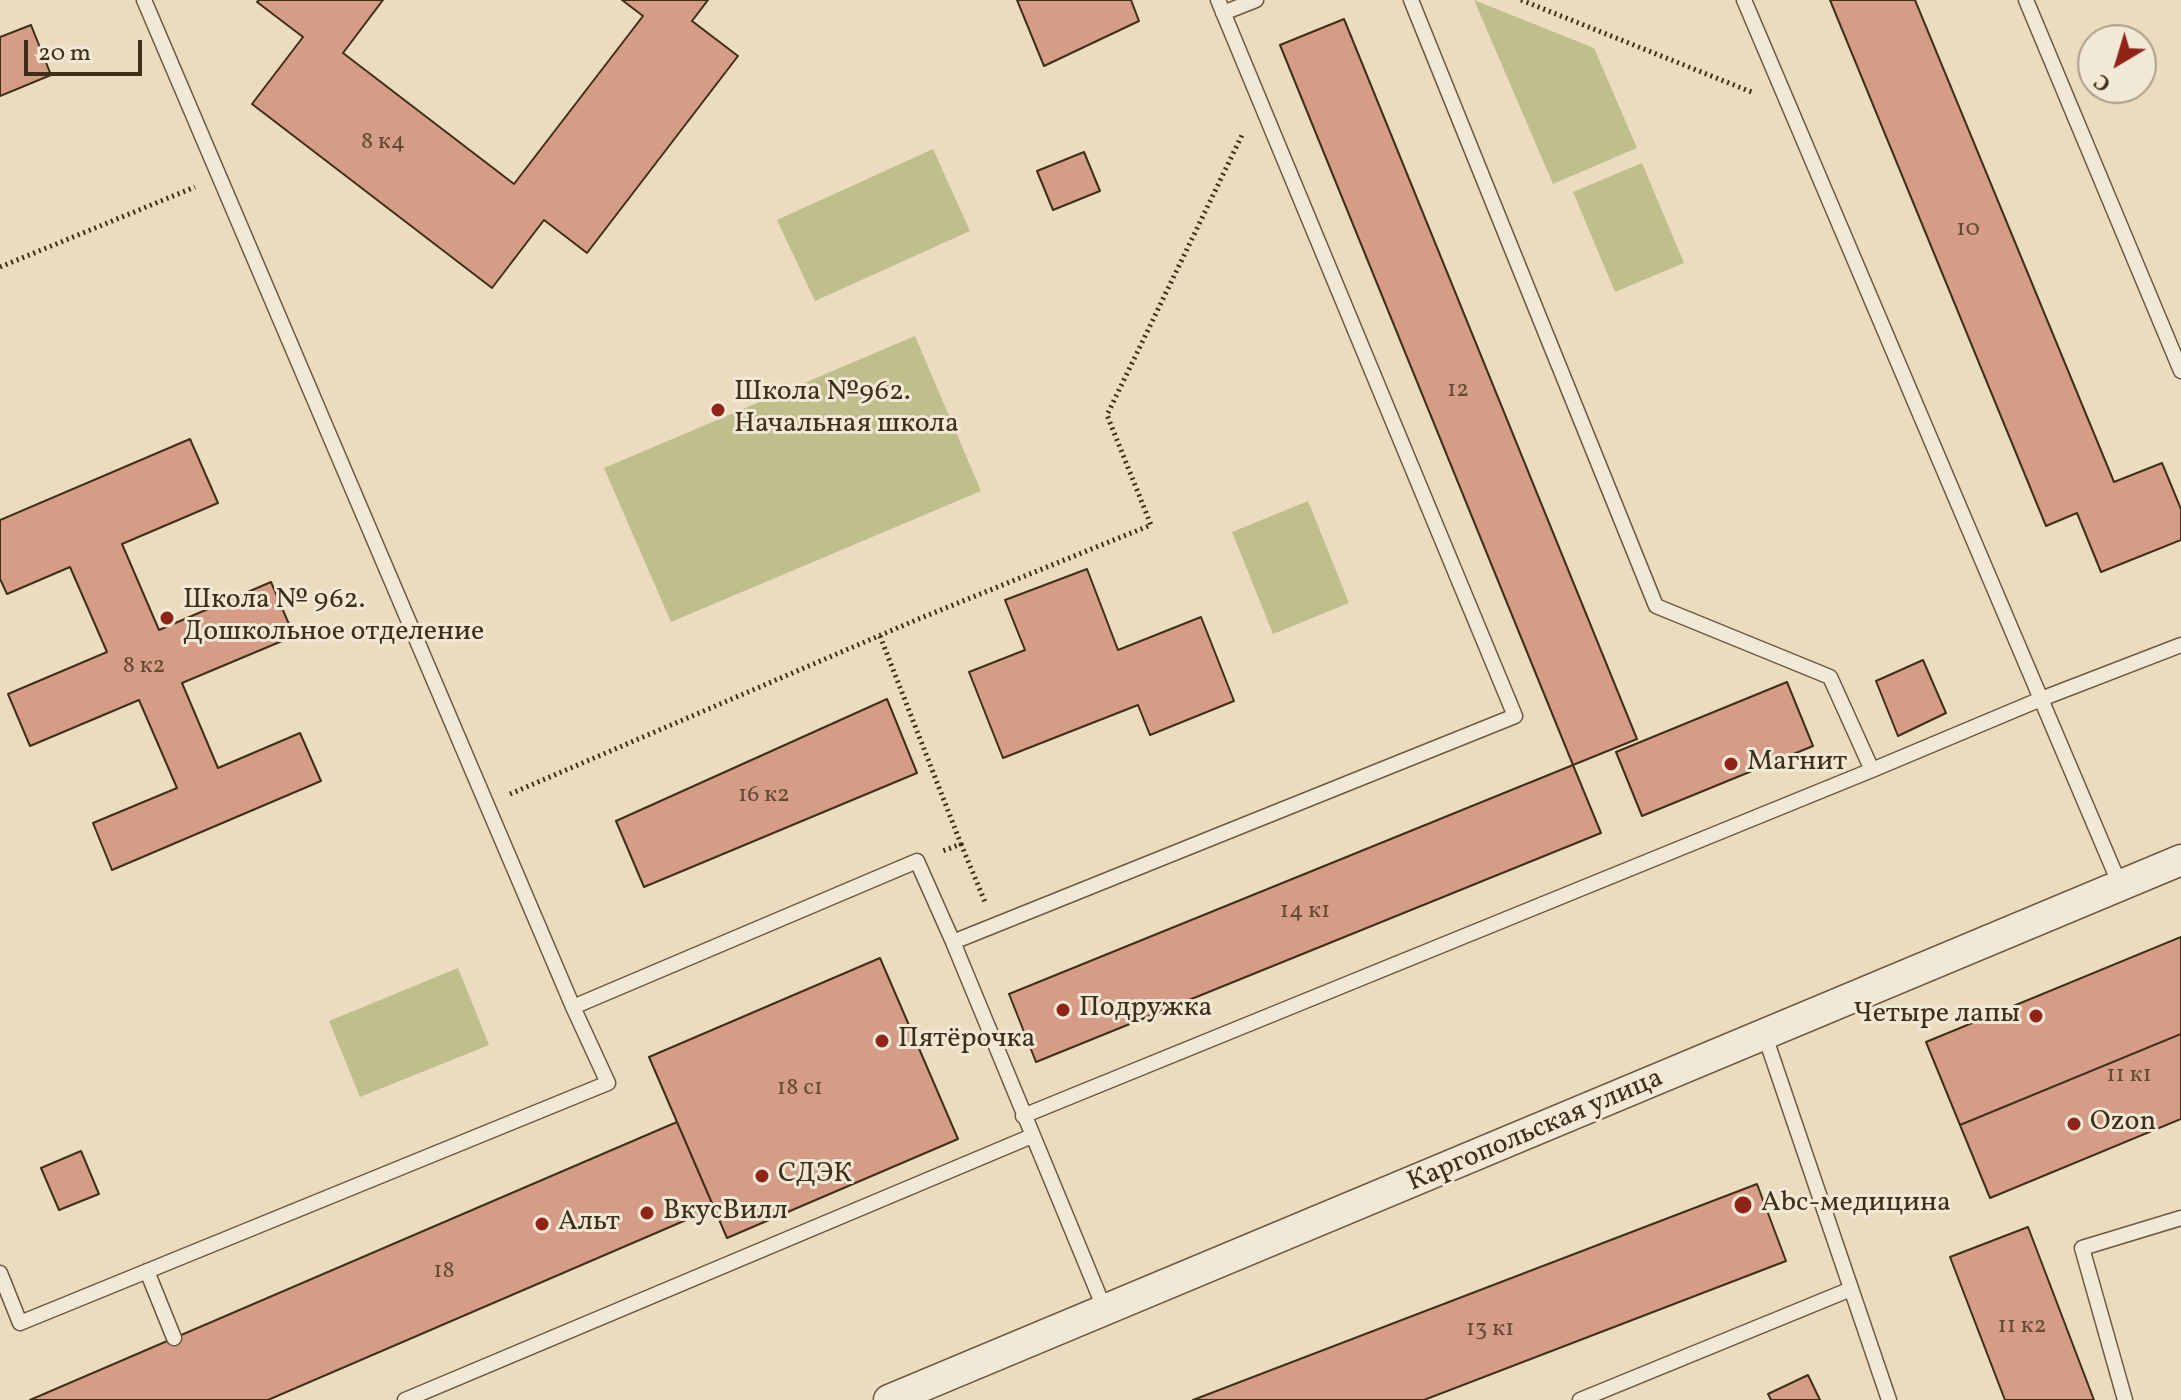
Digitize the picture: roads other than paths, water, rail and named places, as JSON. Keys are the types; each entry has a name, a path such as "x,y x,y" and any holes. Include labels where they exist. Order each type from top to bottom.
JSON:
{"street":[{"name":"Каргопольская улица","path":"889,1400 2181,860"}],"lane":[{"path":"0,1273 20,1323 608,1083 144,0"},
{"path":"953,942 1515,716 1221,6 1256,0"},
{"path":"1411,0 1656,606 1830,677 1872,770"},
{"path":"1744,0 2120,885"},
{"path":"2026,0 2181,371"},
{"path":"1023,1116 2041,699 2181,645"},
{"path":"573,1007 917,861 1105,1310"},
{"path":"1765,1036 1889,1400"},
{"path":"405,1400 1032,1136"},
{"path":"2125,1400 2082,1248 2181,1218"},
{"path":"147,1271 174,1338"},
{"path":"1580,1400 1851,1289"}],"place":[{"name":"Школа №962. Начальная школа","path":"718,410"},
{"name":"Школа № 962. Дошкольное отделение","path":"167,618"},
{"name":"Магнит","path":"1731,764"},
{"name":"Подружка","path":"1063,1010"},
{"name":"Четыре лапы","path":"2036,1016"},
{"name":"Пятёрочка","path":"882,1041"},
{"name":"Ozon","path":"2074,1124"},
{"name":"СДЭК","path":"762,1176"},
{"name":"Abc-медицина","path":"1743,1205"},
{"name":"ВкусВилл","path":"647,1213"},
{"name":"Альт","path":"542,1224"}]}
